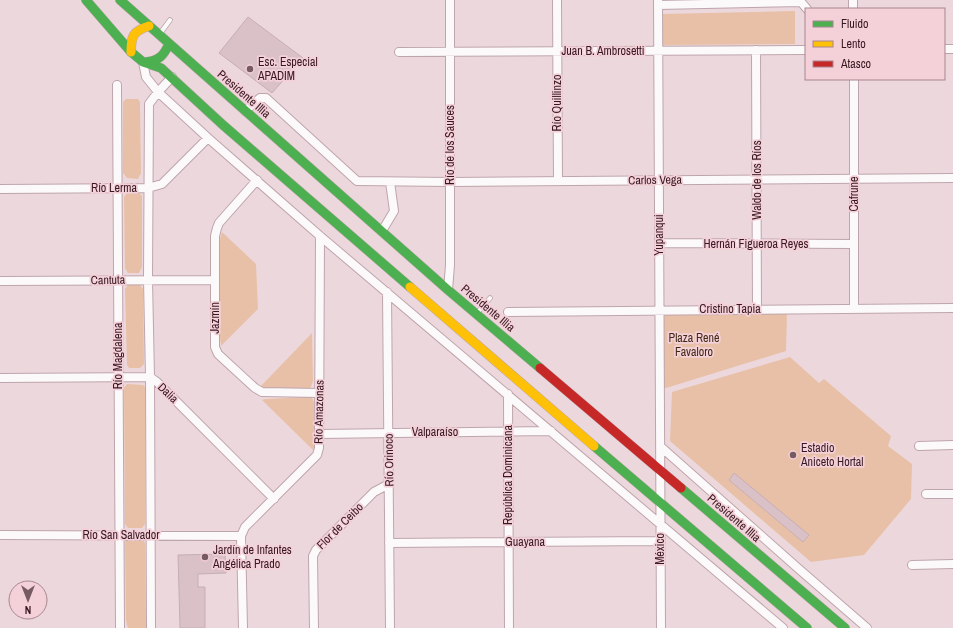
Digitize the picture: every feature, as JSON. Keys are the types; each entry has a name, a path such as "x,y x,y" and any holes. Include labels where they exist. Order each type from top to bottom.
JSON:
{"main road":[{"path":"86,0 131,52 143,62 161,68 172,77 223,125 807,628"},
{"name":"Presidente Illia","path":"120,0 448,290 845,628"},
{"path":"131,52 131,38 134,33 140,28 149,26"},
{"path":"143,62 160,60 170,44"}],"street":[{"name":"Río de los Sauces","path":"448,290 450,265 450,0"},
{"name":"Río Quillinzo","path":"557,0 558,181"},
{"path":"658,2 801,2 806,8"},
{"name":"Yupanqui","path":"658,2 660,470"},
{"name":"Waldo de los Ríos","path":"756,50 757,309"},
{"name":"Juan B. Ambrosetti","path":"399,52 805,50"},
{"path":"143,62 146,77 158,92 208,138 258,180 320,236 783,628"},
{"path":"151,628 148,280 149,104 172,77"},
{"name":"Cafrune","path":"854,80 854,308"},
{"name":"Río Magdalena","path":"117,85 120,628"},
{"name":"Carlos Vega","path":"245,111 260,98 266,98 357,181 450,182 953,178"},
{"name":"Río Lerma","path":"0,189 148,188 162,184 208,138"},
{"name":"Jazmín","path":"258,180 219,223 215,236 216,347 218,354 255,388 262,392 319,393"},
{"path":"382,231 390,220 394,211 390,182"},
{"name":"Río Amazonas","path":"241,536 245,527 317,455 319,448 320,236"},
{"name":"Hernán Figueroa Reyes","path":"659,243 854,244"},
{"name":"Cantuta","path":"0,281 215,280"},
{"name":"Río Orinoco","path":"387,292 390,628"},
{"name":"Cristino Tapia","path":"508,312 953,308"},
{"name":"Dalia","path":"0,378 150,377 163,388 274,499"},
{"name":"República Dominicana","path":"508,394 509,628"},
{"name":"Valparaíso","path":"319,434 551,431"},
{"path":"919,446 953,445"},
{"path":"660,447 867,628"},
{"name":"México","path":"660,470 659,502 661,628"},
{"name":"Flor de Ceibo","path":"314,628 313,556 316,550 374,492 389,484"},
{"path":"926,494 953,494"},
{"name":"Río San Salvador","path":"0,535 241,536"},
{"path":"241,536 243,628"},
{"name":"Guayana","path":"389,543 660,541"},
{"path":"912,565 953,564"},
{"path":"790,581 800,570"}],"lane":[{"path":"159,35 170,20"},
{"path":"476,314 490,298"}],"green space":[{"path":"795,11 795,44 663,45 662,14"},
{"path":"126,99 138,99 140,102 141,173 138,179 127,178 123,173 123,102"},
{"path":"127,193 139,193 142,196 142,267 139,273 128,273 125,268 124,197"},
{"path":"222,232 256,264 258,309 221,346 220,239"},
{"path":"128,285 140,285 143,289 144,364 140,368 129,368 127,365 125,289"},
{"name":"Plaza René Favaloro","path":"662,313 787,313 786,351 666,388 661,388"},
{"path":"312,333 313,381 311,387 308,389 266,390 261,386"},
{"name":"Estadio Aniceto Hortal","path":"790,357 819,383 824,379 891,436 888,446 912,464 911,499 864,555 811,562 670,441 672,392"},
{"path":"127,384 143,385 145,387 145,524 142,528 128,528 125,524 124,388"},
{"path":"312,398 314,402 315,444 313,450 262,400"},
{"path":"127,539 142,539 145,543 146,628 128,628 126,621 125,542"}],"building":[{"name":"Esc. Especial APADIM","path":"248,17 303,58 272,93 219,53"},
{"path":"734,473 809,535 803,542 729,480"},
{"path":"225,554 226,573 198,574 198,587 205,587 205,628 180,628 178,555"}],"traffic: fast":[{"path":"86,0 131,52 143,62 161,68 223,125 410,287"},
{"path":"120,0 448,290 540,368"},
{"path":"146,62 158,59 169,44"},
{"path":"594,446 807,628"},
{"path":"681,488 845,628"}],"traffic: slow":[{"path":"131,52 132,38 136,32 149,26"},
{"path":"410,287 594,446"}],"traffic: jam":[{"path":"540,368 681,488"}],"place":[{"name":"Esc. Especial APADIM","path":"250,69"},
{"name":"Estadio Aniceto Hortal","path":"793,455"},
{"name":"Jardín de Infantes Angélica Prado","path":"205,557"}]}
